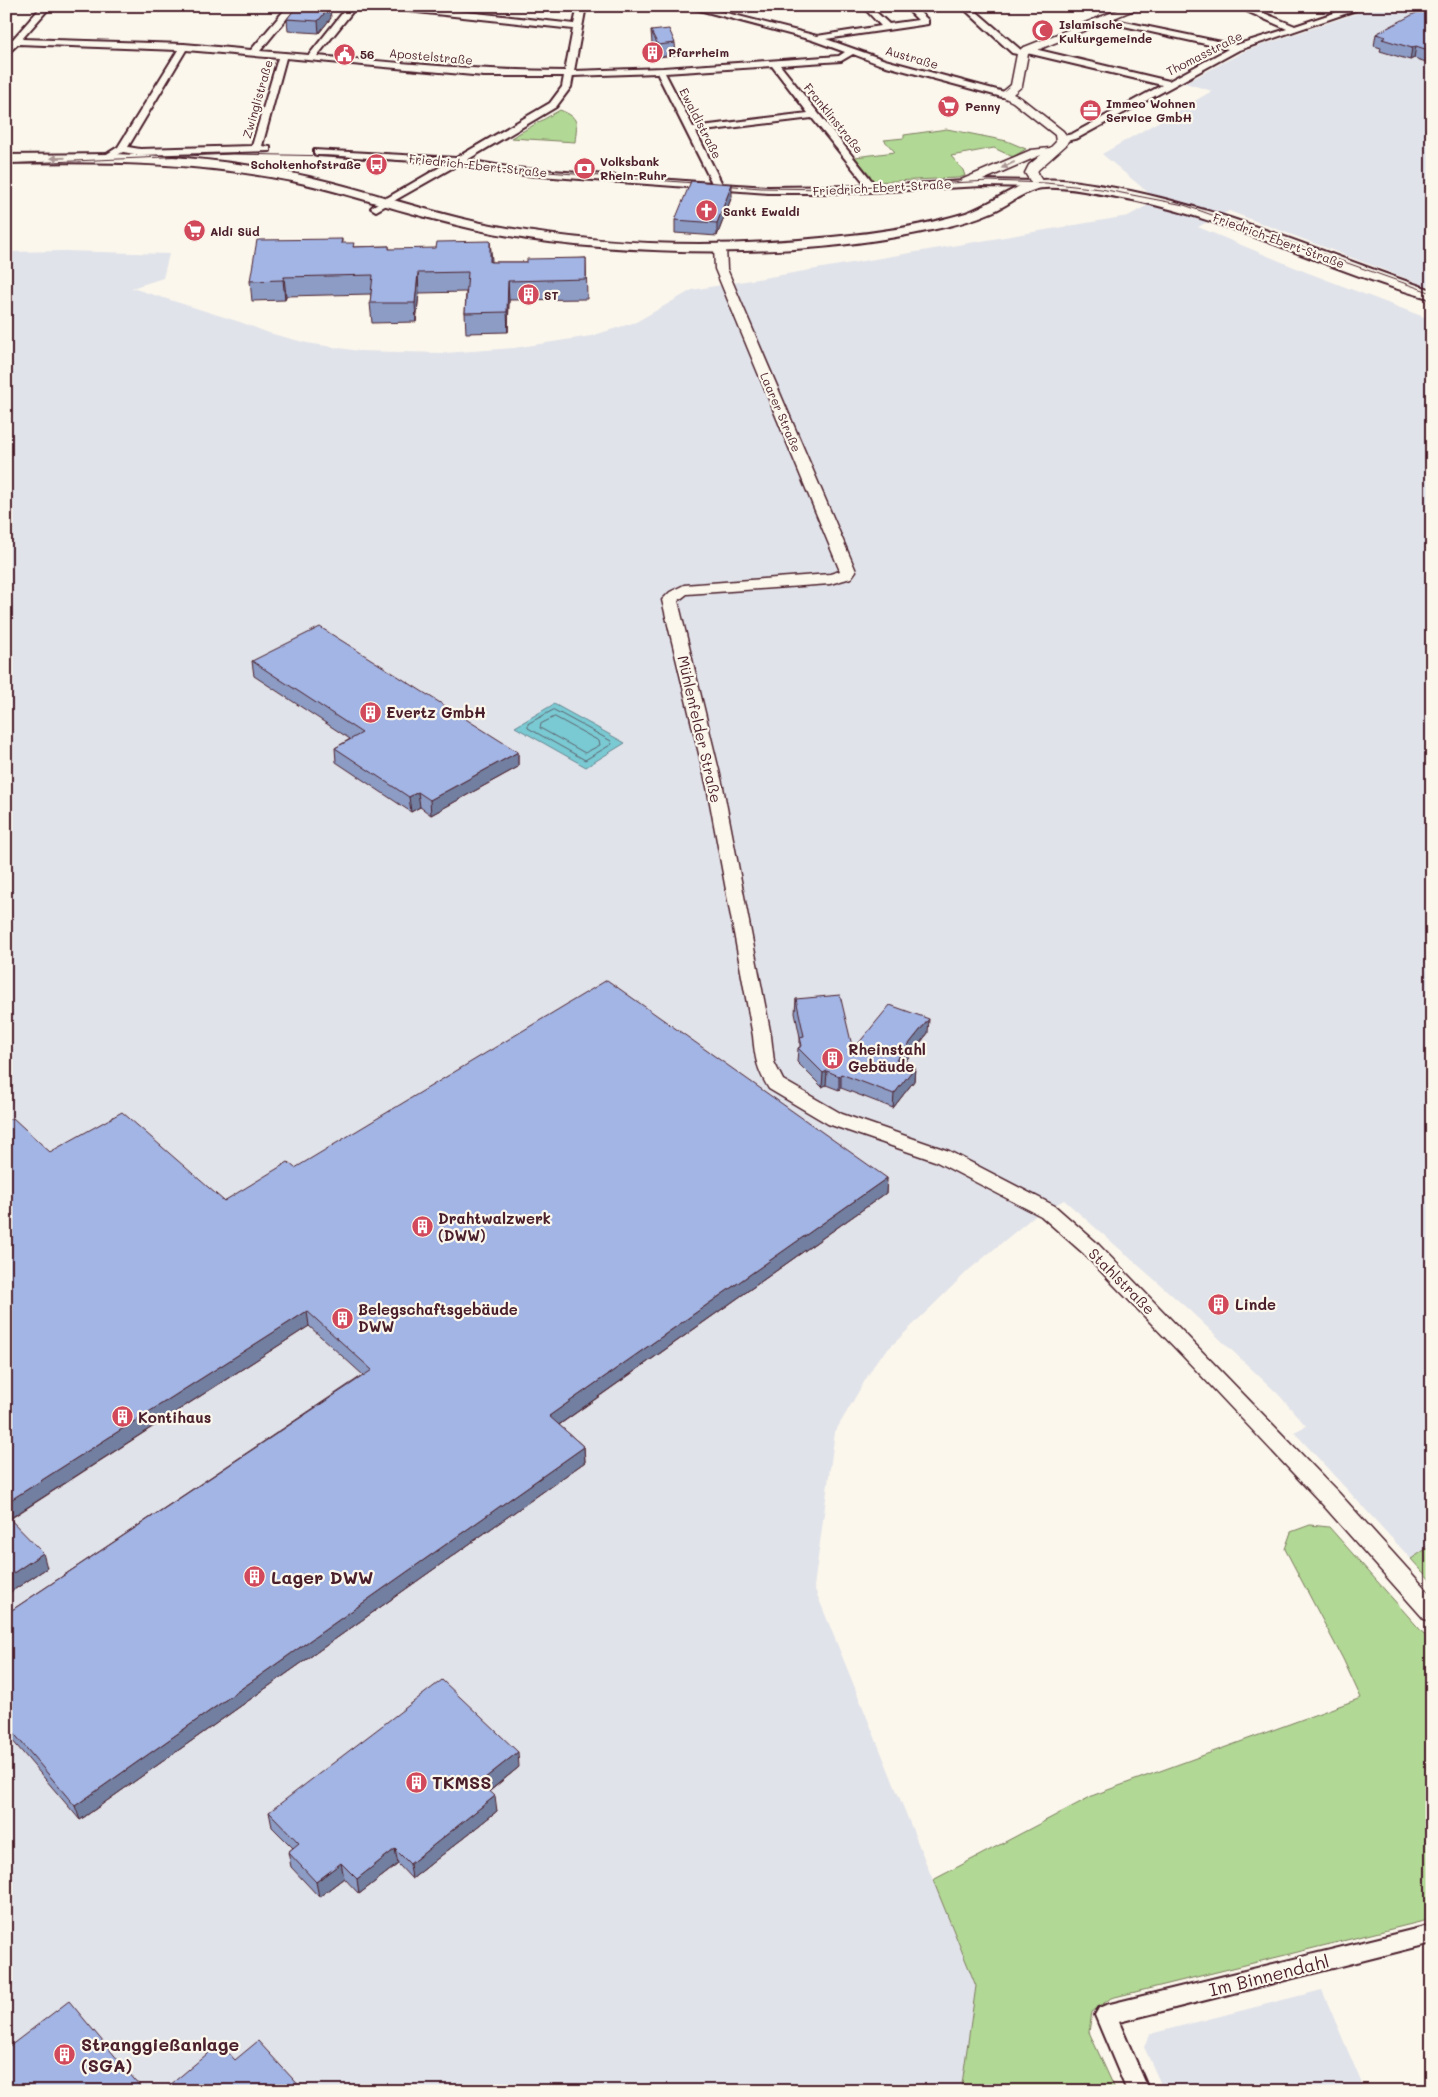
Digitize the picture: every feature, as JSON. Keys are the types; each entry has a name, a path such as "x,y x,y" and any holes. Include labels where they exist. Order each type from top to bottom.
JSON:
{"main road":[{"path":"6,159 107,157 187,160 239,167 312,181 456,229 539,244 634,252 814,250 882,242 964,225 1018,206 1036,196 1040,190 1038,184"},
{"path":"6,171 140,166 194,168 256,177 381,205"},
{"name":"Friedrich-Ebert-Straße","path":"1038,184 1124,193 1173,204 1432,295"}],"street":[{"path":"6,52 10,42 47,6"},
{"name":"Zwinglistraße","path":"253,53 293,6"},
{"path":"311,58 354,6"},
{"path":"388,6 578,27"},
{"path":"381,205 521,126 553,105 566,87 582,6"},
{"name":"Austraße","path":"688,6 815,38 882,62 1005,95"},
{"name":"Austraße","path":"887,27 869,9 888,6"},
{"name":"Austraße","path":"815,38 924,22 908,6"},
{"path":"965,6 1015,51 1171,84"},
{"path":"1024,52 1138,6"},
{"path":"1239,6 1293,28"},
{"name":"Thomasstraße","path":"1063,140 1075,136 1236,48 1364,6"},
{"path":"1104,20 1236,48"},
{"name":"Apostelstraße","path":"10,42 184,47 484,74 568,75 660,71 841,58 852,51"},
{"path":"107,157 122,149 184,47"},
{"path":"1024,52 1016,86 1005,95 1017,100 1058,133 1063,140 1062,143 1033,168 1031,173 1038,184"},
{"name":"Zwinglistraße","path":"256,149 283,56"},
{"name":"Franklinstraße","path":"774,63 874,189"},
{"name":"Ewaldistraße","path":"660,71 719,187"},
{"path":"689,130 814,115"},
{"path":"122,149 140,152 267,149"},
{"path":"965,184 1035,152 1052,151"},
{"name":"Friedrich-Ebert-Straße","path":"317,152 457,161 513,171 719,187 810,190 965,184 1038,184"},
{"name":"Laarer Straße","path":"720,251 721,269 848,571 846,575"},
{"name":"Mühlenfelder Straße","path":"762,1036 714,787 670,600 684,590 830,579 846,575"},
{"name":"Stahlstraße","path":"762,1036 765,1062 776,1084 802,1100 836,1119 942,1156 1048,1211 1090,1248 1188,1348 1331,1499 1432,1612"},
{"name":"Im Binnendahl","path":"1138,2091 1106,2014 1432,1934"}],"shaded area":[{"path":"1378,6 1432,6 1432,284 1426,286 1229,211 1198,227 1306,272 1432,320 1432,1545 1411,1559 1294,1432 1306,1426 1279,1395 1189,1310 1064,1200 1032,1218 970,1269 877,1360 835,1432 814,1587 976,1986 961,2091 6,2091 6,252 65,251 169,254 163,278 132,288 269,333 307,343 359,351 444,353 514,348 591,336 636,322 692,290 1128,216 1157,200 1102,154 1212,91 1185,83 1245,51"},
{"path":"1322,1990 1365,2091 1164,2091 1144,2047 1150,2034"}],"green space":[{"path":"560,110 571,116 576,122 575,142 511,138"},
{"path":"947,129 1007,141 1026,149 1013,157 994,148 951,156 963,170 965,176 958,178 872,182 870,175 855,157 895,152 884,140"},
{"path":"1310,1525 1329,1527 1432,1643 1432,1919 1111,1998 1092,2012 1089,2032 1116,2091 961,2091 976,1986 933,1880 1094,1795 1361,1698 1343,1659 1285,1549 1291,1532"},
{"path":"1432,1545 1432,1582 1411,1559"}],"water":[{"path":"554,704 625,743 586,767 515,727"}],"building":[{"path":"297,6 330,7 318,21 287,19"},
{"path":"1432,6 1432,48 1428,50 1416,46 1412,48 1382,39 1386,37 1376,34"},
{"path":"669,29 675,43 658,45 651,31"},
{"path":"691,181 732,184 717,223 675,220"},
{"path":"342,239 341,243 354,243 353,247 389,246 389,249 436,248 437,242 490,241 490,262 527,262 527,259 586,258 586,279 508,281 507,312 465,313 468,272 418,273 415,303 370,303 373,275 284,277 283,280 250,281 257,240"},
{"name":"Evertz GmbH","path":"320,627 518,752 430,800 418,792 409,797 335,748 362,733 252,661"},
{"path":"607,980 887,1178 549,1416 584,1447 75,1806 6,1724 6,1614 372,1370 307,1311 6,1503 6,1121 13,1118 50,1152 122,1112 224,1201 288,1162 295,1168"},
{"path":"840,995 853,1050 890,1005 929,1019 896,1060 915,1067 894,1094 841,1074 839,1076 827,1071 823,1073 798,1048 802,1046 800,1037 804,1036 796,999"},
{"path":"6,1515 43,1553 6,1578"},
{"name":"TKMSS","path":"442,1680 518,1752 480,1782 495,1796 410,1864 395,1849 357,1879 341,1863 316,1882 288,1852 299,1843 269,1812"},
{"name":"Stranggießanlage (SGA)","path":"69,2001 144,2091 6,2091 6,2049"},
{"path":"258,2041 304,2091 163,2091 220,2043 235,2060"}],"tram line":[{"path":"6,164 232,154 334,156 761,188 834,189 990,181 1046,183 1101,189 1184,205 1432,293"}],"place":[{"name":"Islamische Kulturgemeinde","path":"1043,31"},
{"name":"Pfarrheim","path":"652,52"},
{"name":"56","path":"344,54"},
{"name":"Penny","path":"949,106"},
{"name":"Immeo Wohnen Service GmbH","path":"1090,110"},
{"name":"Scholtenhofstraße","path":"377,164"},
{"name":"Volksbank Rhein-Ruhr","path":"584,168"},
{"name":"Sankt Ewaldi","path":"707,211"},
{"name":"Aldi Süd","path":"194,231"},
{"name":"ST","path":"528,295"},
{"name":"Evertz GmbH","path":"370,712"},
{"name":"Rheinstahl Gebäude","path":"832,1058"},
{"name":"Drahtwalzwerk (DWW)","path":"422,1227"},
{"name":"Linde","path":"1219,1304"},
{"name":"Belegschaftsgebäude DWW","path":"342,1318"},
{"name":"Kontihaus","path":"122,1417"},
{"name":"Lager DWW","path":"255,1577"},
{"name":"TKMSS","path":"416,1782"},
{"name":"Stranggießanlage (SGA)","path":"65,2054"}]}
